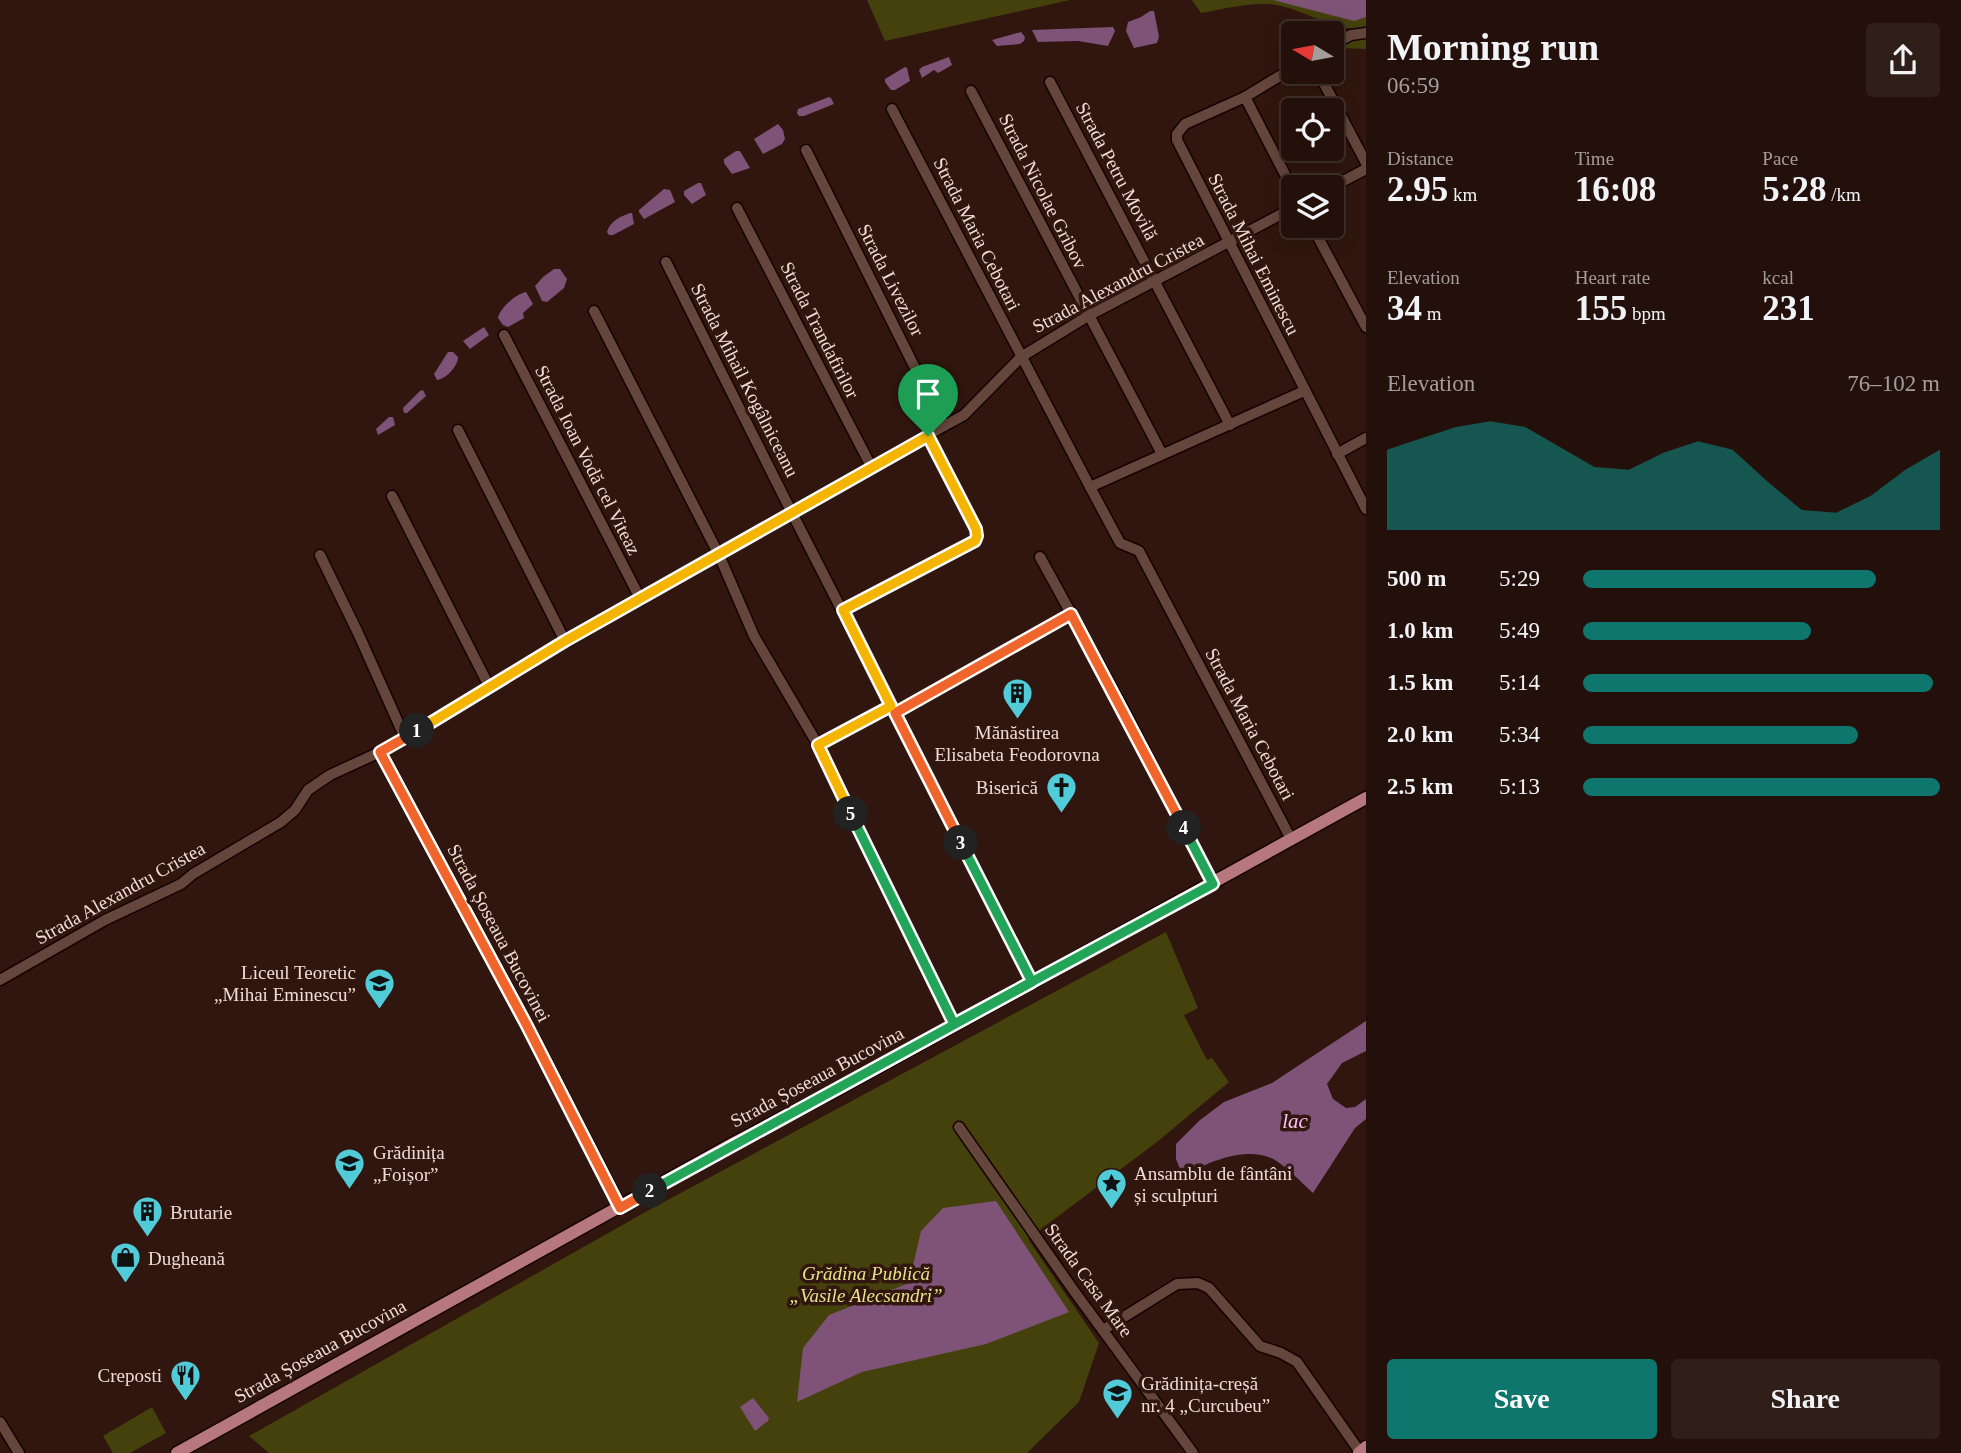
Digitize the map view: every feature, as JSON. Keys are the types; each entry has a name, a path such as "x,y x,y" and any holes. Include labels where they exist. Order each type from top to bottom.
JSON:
{"main road":[{"name":"Strada Șoseaua Bucovinei","path":"380,752 526,1024 620,1208"},
{"name":"Strada Șoseaua Bucovina","path":"177,1453 734,1143 842,1087 1366,798"}],"street":[{"path":"1344,39 1366,33"},
{"name":"Strada Mihai Eminescu","path":"1281,75 1245,97 1185,124 1177,134 1180,146 1229,244 1366,509"},
{"name":"Strada Petru Movilă","path":"1050,82 1230,425"},
{"path":"1324,84 1366,163"},
{"name":"Strada Nicolae Gribov","path":"971,91 1162,454"},
{"path":"1245,97 1285,175"},
{"name":"Strada Maria Cebotari","path":"892,109 1120,542 1139,551 1291,839"},
{"name":"Strada Livezilor","path":"806,149 944,426"},
{"path":"1344,181 1366,169"},
{"name":"Strada Trandafirilor","path":"737,208 872,468"},
{"name":"Strada Alexandru Cristea","path":"0,980 105,920 181,884 193,874 281,822 295,810 308,790 330,775 405,738 565,641 964,415 1021,357 1088,316 1281,215"},
{"path":"1318,238 1366,327"},
{"name":"Strada Mihail Kogâlniceanu","path":"666,262 1032,982"},
{"path":"594,311 719,555 754,636 818,745 954,1024"},
{"name":"Strada Ioan Vodă cel Viteaz","path":"504,335 640,600"},
{"path":"1090,487 1304,391"},
{"path":"458,430 565,641"},
{"path":"843,610 975,541 976,529 928,436"},
{"path":"1337,454 1366,438"},
{"path":"392,496 490,688"},
{"path":"320,555 405,738"},
{"path":"1040,557 1123,708 1213,884"},
{"path":"818,745 893,710 1071,614"},
{"name":"Strada Casa Mare","path":"959,1127 1193,1453"},
{"path":"1103,1330 1177,1284 1198,1283 1209,1288 1260,1346 1297,1362 1362,1451"},
{"path":"0,1422 19,1453"}],"green space":[{"path":"867,0 1070,0 885,41"},
{"path":"1192,0 1366,0 1366,29 1344,27 1344,21 1324,21 1268,4 1201,13"},
{"path":"1354,37 1366,37 1366,49 1344,48 1344,44"},
{"name":"Grădina Publică „Vasile Alecsandri”","path":"1166,932 1198,1008 1184,1015 1207,1060 1212,1058 1229,1082 1157,1142 1028,1239 1099,1343 1079,1402 1027,1453 269,1453 249,1436 649,1210"},
{"path":"152,1407 166,1433 130,1453 113,1453 103,1436"}],"water":[{"path":"1273,0 1366,0 1366,17 1354,21"},
{"path":"1154,11 1159,37 1157,43 1134,48 1126,31 1128,22"},
{"path":"1113,27 1115,31 1108,46 1078,41 1038,42 1032,30"},
{"path":"1021,32 1025,37 1020,44 997,46 992,40"},
{"path":"949,57 952,65 938,73 934,70 922,78 919,70 922,67"},
{"path":"905,67 910,81 891,90 885,79"},
{"path":"829,97 834,104 804,116 797,113 798,109"},
{"path":"778,124 785,139 782,144 763,154 754,139"},
{"path":"740,151 750,168 732,174 724,159"},
{"path":"701,183 706,195 692,204 684,191"},
{"path":"664,189 670,190 675,202 644,219 639,210"},
{"path":"630,213 634,224 609,235 608,228 613,222"},
{"path":"554,269 560,269 567,279 564,288 547,302 542,301 535,286"},
{"path":"526,292 533,304 523,313 524,318 508,327 503,325 498,318 502,310 513,298"},
{"path":"484,327 489,335 470,349 463,341"},
{"path":"448,352 453,352 458,357 457,361 448,375 437,380 434,374"},
{"path":"423,390 426,396 404,413 403,408"},
{"path":"389,417 393,417 395,425 378,435 376,429"},
{"name":"lac","path":"1366,1021 1366,1051 1342,1063 1327,1084 1333,1099 1346,1108 1355,1107 1366,1099 1366,1119 1355,1128 1313,1193 1281,1164 1261,1155 1228,1157 1187,1175 1182,1174 1176,1159 1176,1144 1200,1120 1224,1102 1272,1083"},
{"path":"996,1201 1069,1312 986,1344 862,1372 797,1402 803,1348 829,1315 909,1283 921,1231 943,1208"},
{"path":"753,1398 769,1418 755,1431 740,1407"}],"place":[{"name":"Mănăstirea Elisabeta Feodorovna","path":"1017,720"},
{"name":"Biserică","path":"1061,814"},
{"name":"Liceul Teoretic „Mihai Eminescu”","path":"379,1010"},
{"name":"Grădinița „Foișor”","path":"350,1190"},
{"name":"Ansamblu de fântâni și sculpturi","path":"1111,1211"},
{"name":"Brutarie","path":"147,1239"},
{"name":"Dugheană","path":"125,1285"},
{"name":"Creposti","path":"185,1402"},
{"name":"Grădinița-creșă nr. 4 „Curcubeu”","path":"1118,1421"}],"route":[{"path":"928,436 565,641 380,752 526,1024 620,1208 734,1143 1032,982 895,713 1071,614 1123,708 1213,884 954,1024 818,745 891,706 843,610 975,541 977,536 976,529 928,436"}]}
